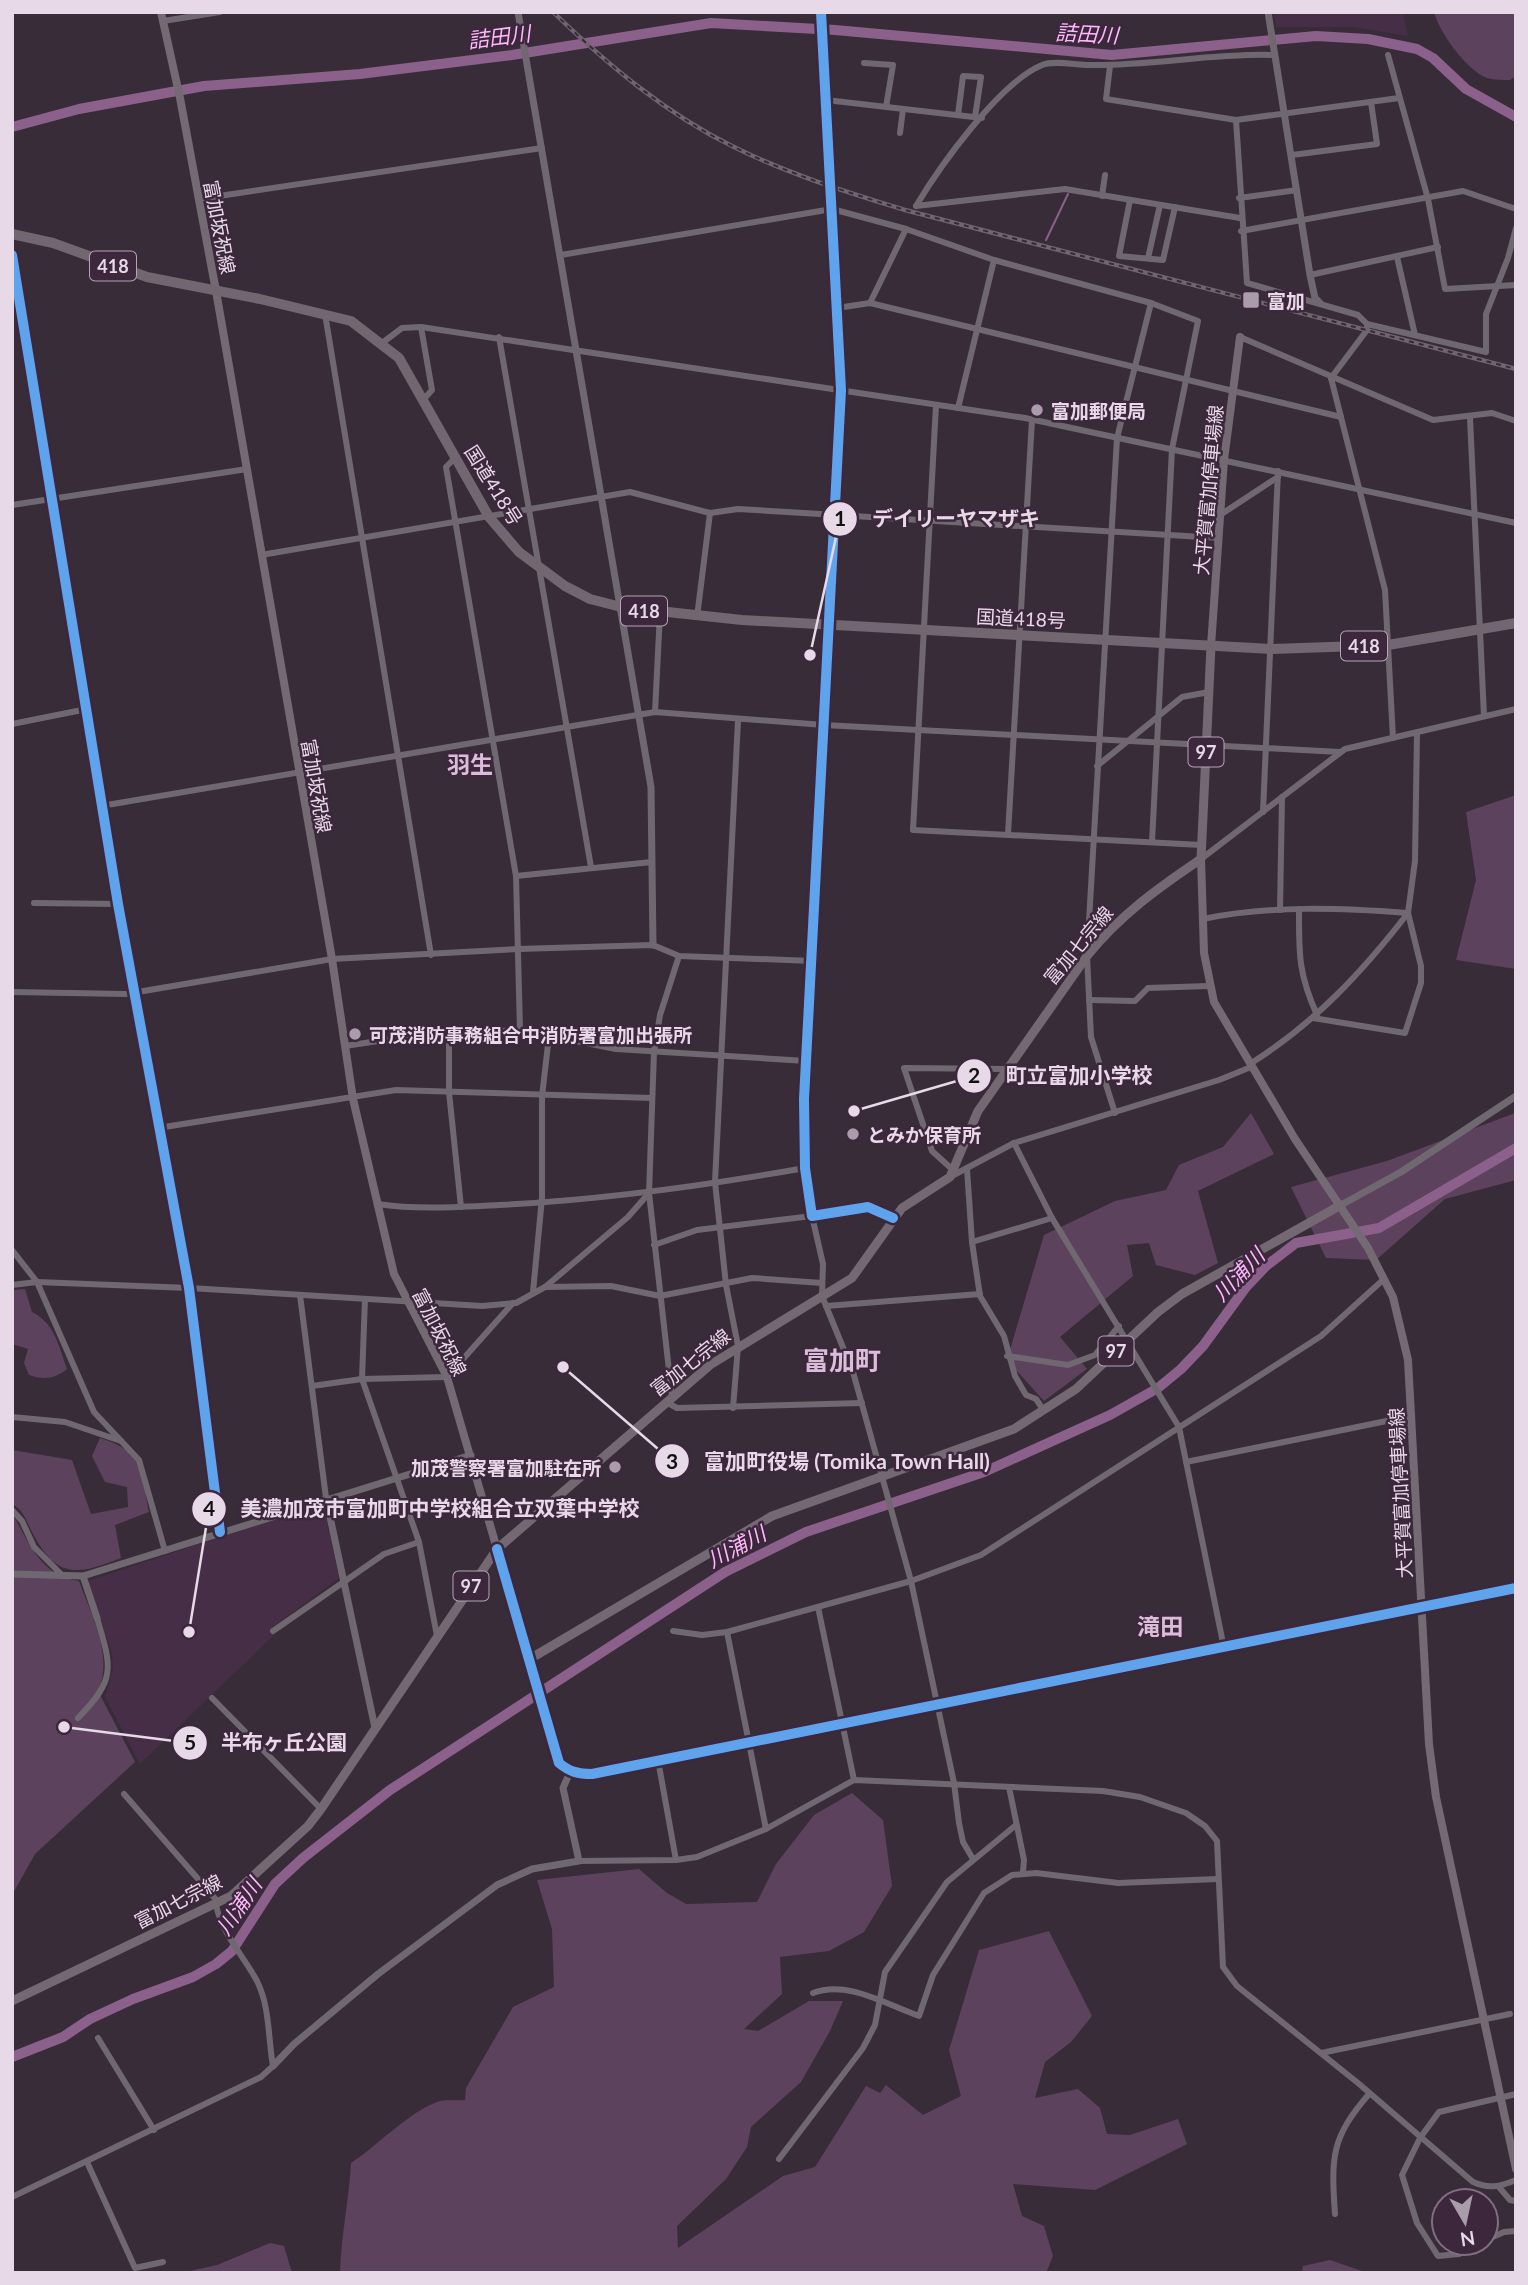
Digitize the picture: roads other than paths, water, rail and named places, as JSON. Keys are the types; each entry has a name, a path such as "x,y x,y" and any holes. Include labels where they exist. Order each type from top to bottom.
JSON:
{"highway":[{"name":"国道418号","path":"12,234 53,243 147,277 351,321 383,343 399,358 489,517 519,552 540,569 590,599 621,607 697,617 1211,646"},
{"name":"418","path":"1211,646 1272,649 1388,645 1516,623"}],"main road":[{"name":"富加坂祝線","path":"162,17 177,82 216,291 353,1099 394,1274 447,1377 497,1549"},
{"name":"大平賀富加停車場線","path":"1211,646 1224,460 1240,337"},
{"name":"97","path":"1201,859 1211,646"},
{"name":"大平賀富加停車場線","path":"1201,859 1208,986 1223,1020 1251,1067 1295,1139 1348,1216 1382,1276 1400,1322 1408,1360 1429,1744 1436,1797 1516,2169"},
{"name":"富加七宗線","path":"12,2001 217,1904 254,1878 321,1809 497,1549 668,1399 738,1346 824,1301 852,1278 902,1208 952,1174 978,1111 1103,936 1146,896 1201,859"},
{"name":"97","path":"528,1660 739,1533 828,1494 883,1480 991,1438 1044,1411 1076,1389 1158,1312 1206,1280 1341,1205"}],"street":[{"path":"162,17 220,12"},
{"path":"518,12 651,787 653,945"},
{"path":"821,12 841,390 806,1061 805,1168 822,1254 824,1301 862,1403 911,1581 954,1783 963,1842 973,1859"},
{"path":"1268,12 1310,275 1315,298 1320,303"},
{"path":"1240,218 1065,189 916,206 935,174 979,118 1020,78 1045,63 1110,65 1275,53"},
{"path":"1388,55 1428,199 1446,289 1516,285"},
{"path":"864,63 893,65 886,107"},
{"path":"1110,65 1106,99 1236,120 1399,98"},
{"path":"958,115 962,76 972,76 981,78 979,118"},
{"path":"826,100 979,118"},
{"path":"1292,155 1377,144 1371,102"},
{"path":"900,133 903,109"},
{"path":"1236,120 1240,218 1247,283 1358,315 1367,324 1486,352 1486,314 1508,258 1516,228"},
{"path":"199,200 542,148"},
{"path":"1102,196 1105,176"},
{"path":"1239,198 1297,190"},
{"path":"1241,231 1463,191 1516,209"},
{"path":"1130,200 1119,256 1163,260 1175,207"},
{"path":"1148,258 1160,205"},
{"path":"561,255 832,209 906,229 994,260 1151,303 1198,321 1171,449 1152,842"},
{"path":"870,303 906,229"},
{"path":"1310,275 1438,247"},
{"path":"12,255 101,806 189,1288 220,1532"},
{"path":"1396,257 1415,335"},
{"path":"958,408 994,260"},
{"path":"837,308 870,303 1340,417"},
{"path":"1115,1113 1091,1037 1087,956 1117,438 1151,303"},
{"path":"325,314 430,954"},
{"path":"1367,324 1367,330 1331,378 1385,590 1393,738"},
{"path":"421,327 432,390 424,399"},
{"path":"383,343 402,328 421,327 958,408 1032,420 1516,523"},
{"path":"499,337 590,867"},
{"path":"1240,337 1433,420 1470,418 1492,413 1516,421"},
{"path":"936,405 913,830 1201,845"},
{"path":"1470,418 1484,716"},
{"path":"1008,834 1032,420"},
{"path":"456,457 449,461 446,467 490,738 516,876 520,1030"},
{"path":"12,505 247,469"},
{"path":"1220,515 1278,474"},
{"path":"1263,812 1278,474"},
{"path":"261,555 630,492 710,513 738,509 1219,538"},
{"path":"697,617 710,513"},
{"path":"655,712 660,613"},
{"path":"1097,766 1158,720 1182,697 1209,692"},
{"path":"12,724 87,709"},
{"path":"101,806 298,770 655,712 738,720 1340,752 1516,709"},
{"path":"733,1408 738,1346 726,1285 715,1182 729,958 738,720"},
{"path":"1315,1017 1405,1033 1421,983 1421,966 1408,914 1415,861 1417,733"},
{"path":"1201,859 1340,752"},
{"path":"1280,909 1282,797"},
{"path":"516,876 652,862"},
{"path":"34,903 118,904"},
{"path":"1203,919 1239,911 1280,909 1408,914"},
{"path":"1299,909 1302,981 1315,1017"},
{"path":"1006,1069 904,1068 932,1151 952,1174 967,1169 1014,1143 1115,1113 1251,1067 1253,1062 1315,1017 1364,970 1408,914"},
{"path":"12,992 135,993 331,959 518,949 653,945 680,956 813,961"},
{"path":"680,956 660,1015 654,1052 649,1193 668,1399 677,1408 862,1403"},
{"path":"1089,1000 1135,1001 1148,988 1208,986"},
{"path":"345,1046 449,1033 520,1030 590,1045 654,1052 806,1061"},
{"path":"449,1033 449,1092 461,1207"},
{"path":"533,1292 541,1203 542,1096 549,1036"},
{"path":"158,1128 353,1099 362,1093 396,1090 652,1098"},
{"path":"1341,1205 1401,1172 1516,1096"},
{"path":"1014,1143 1052,1218 1180,1427 1224,1648"},
{"path":"377,1204 417,1209 541,1203 649,1193 805,1168"},
{"path":"967,1169 972,1242 980,1294 1004,1336 1007,1356 1026,1395 1036,1399 1044,1411"},
{"path":"312,1386 362,1379 447,1377 513,1303 545,1287 628,1217 649,1193"},
{"path":"654,1245 697,1230 868,1207 893,1218"},
{"path":"972,1242 1052,1218"},
{"path":"12,1250 37,1282 94,1412 127,1443 144,1470 164,1551"},
{"path":"673,1632 702,1635 727,1632 911,1581 981,1555 1321,1336 1382,1276"},
{"path":"545,1287 611,1286 660,1296 752,1278 774,1277 822,1283"},
{"path":"12,1285 37,1282 189,1288 482,1306 513,1303"},
{"path":"824,1301 980,1294"},
{"path":"300,1295 326,1498 376,1728"},
{"path":"365,1299 362,1379 419,1542 437,1636"},
{"path":"1007,1356 1068,1365 1095,1355 1119,1326"},
{"path":"1186,1462 1411,1416"},
{"path":"12,1417 65,1422 127,1443"},
{"path":"12,1574 83,1576 326,1498 471,1455"},
{"path":"12,1510 22,1521 34,1547 61,1574"},
{"path":"273,1631 384,1553 419,1542"},
{"path":"497,1549 559,1763 569,1772 592,1774 748,1742 843,1726 1516,1588"},
{"path":"78,1718 100,1695 106,1680 107,1651 83,1576"},
{"path":"818,1607 854,1780"},
{"path":"727,1632 766,1829"},
{"path":"212,1698 321,1809"},
{"path":"658,1760 676,1860"},
{"path":"569,1772 563,1788 579,1861"},
{"path":"12,2197 261,2077 294,2044 378,1974 497,1885 533,1869 579,1861 676,1860 727,1846 766,1829 854,1780 1103,1791 1140,1797 1186,1813 1205,1826 1217,1841 1223,1967 1237,1986 1321,2053 1473,2182 1483,2187"},
{"path":"1009,1787 1024,1860 1023,1872"},
{"path":"124,1794 217,1904 229,1938 257,1981 264,2000 274,2066"},
{"path":"779,2159 863,2048 875,2025 886,1972 947,1882 1016,1825"},
{"path":"813,1993 830,1986 846,1989 919,2016 933,1975 984,1893 1023,1872 1118,1883 1218,1879"},
{"path":"1321,2053 1510,2014"},
{"path":"98,2038 154,2130"},
{"path":"1335,2214 1332,2173 1340,2130 1369,2094"},
{"path":"1430,2243 1417,2223 1402,2175 1420,2137 1439,2112 1516,2094"},
{"path":"87,2162 135,2268 163,2262"},
{"path":"1499,2187 1516,2180"},
{"path":"1500,2188 1510,2200 1516,2201"}],"waterway":[{"name":"詰田川","path":"12,127 79,109 204,86 360,74 512,55 711,23 835,30 1112,55 1316,36 1368,39 1417,49 1433,58 1466,89 1516,117"},
{"path":"1046,240 1068,194"},
{"name":"川浦川","path":"12,2057 63,2037 90,2019 133,1999 193,1977 216,1964 232,1951 275,1884 303,1858 390,1790 725,1572 806,1532 984,1472 1110,1415 1158,1388 1181,1369 1203,1346 1246,1287 1266,1266 1296,1243 1379,1228 1516,1148"}],"railway":[{"path":"553,12 638,87 685,119 754,157 797,174 905,210 1516,369"}],"place":[{"name":"富加","path":"1251,300"},
{"name":"富加郵便局","path":"1037,410"},
{"name":"デイリーヤマザキ","path":"810,655"},
{"name":"可茂消防事務組合中消防署富加出張所","path":"355,1034"},
{"name":"町立富加小学校","path":"854,1111"},
{"name":"とみか保育所","path":"853,1134"},
{"name":"富加町役場 (Tomika Town Hall)","path":"563,1367"},
{"name":"加茂警察署富加駐在所","path":"615,1467"},
{"name":"美濃加茂市富加町中学校組合立双葉中学校","path":"189,1632"},
{"name":"半布ヶ丘公園","path":"64,1727"}],"district":[{"name":"羽生","path":"470,764"},
{"name":"富加町","path":"842,1360"},
{"name":"滝田","path":"1160,1626"}]}
